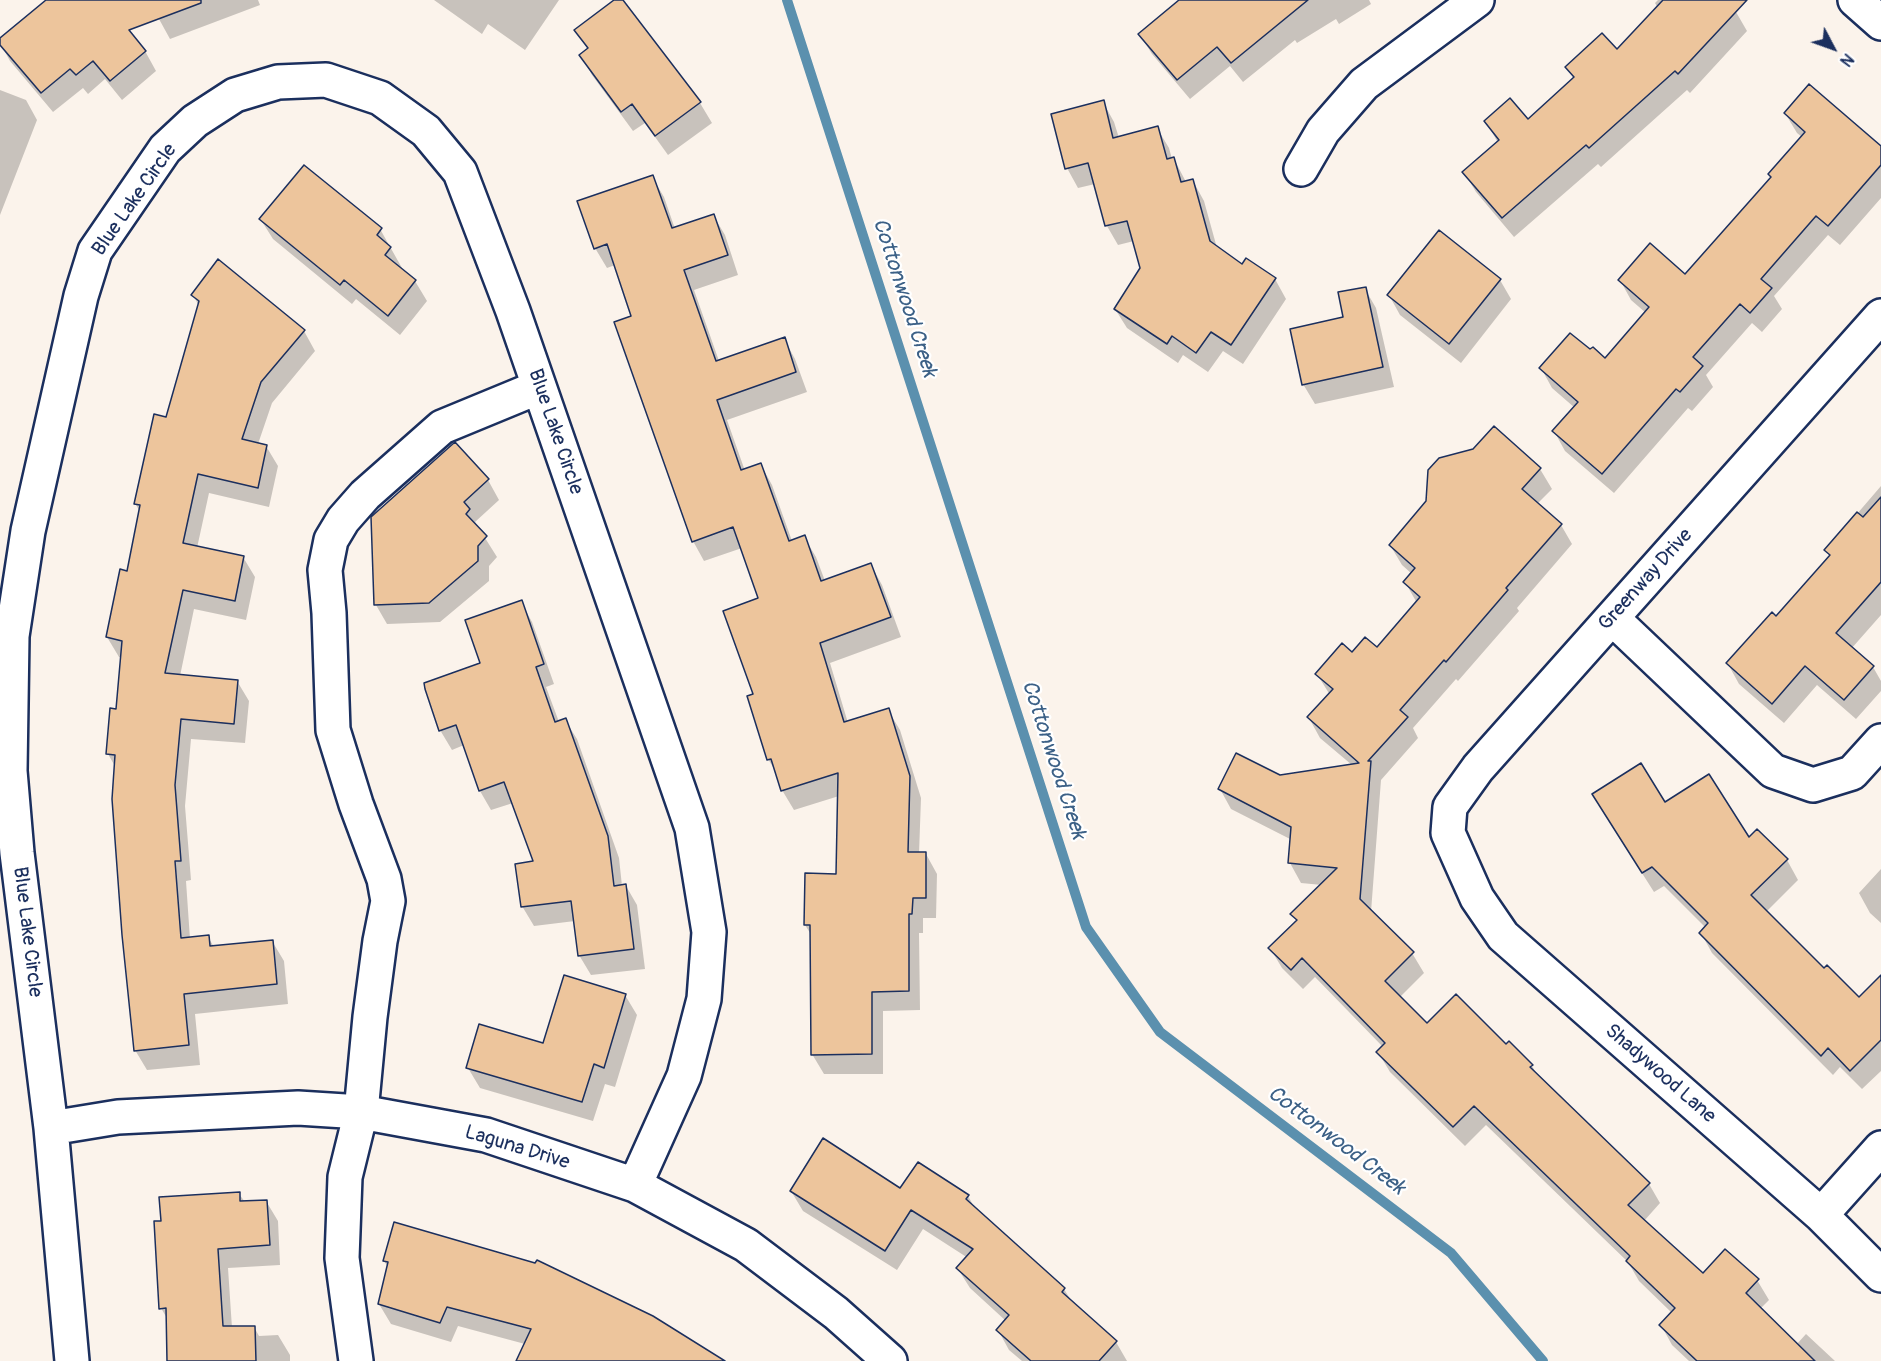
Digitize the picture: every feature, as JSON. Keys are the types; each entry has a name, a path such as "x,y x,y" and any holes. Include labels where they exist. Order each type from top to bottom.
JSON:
{"street":[{"path":"1301,169 1323,131 1364,84 1477,0"},
{"path":"1855,0 1881,23"},
{"name":"Blue Lake Circle","path":"72,1361 51,1128 17,853 10,771 12,636 28,531 81,296 95,251 165,149 195,121 236,95 279,82 326,80 380,98 426,131 460,172 513,311 692,828 709,932 704,999 684,1077 635,1185"},
{"name":"Greenway Drive","path":"1459,858 1448,833 1450,807 1479,768 1881,316"},
{"path":"356,1361 342,1258 345,1177 361,1113 373,995 388,901 384,879 356,804 333,730 329,613 325,570 332,540 343,520 365,495 442,427 539,387"},
{"path":"1612,618 1773,771 1813,785 1852,772 1881,741"},
{"name":"Shadywood Lane","path":"1459,858 1477,898 1503,936 1821,1215 1881,1275"},
{"name":"Laguna Drive","path":"51,1128 118,1117 298,1108 361,1113 486,1135 635,1185 746,1245 836,1313 890,1361"},
{"path":"1821,1215 1881,1148"}],"building":[{"path":"46,0 201,0 201,3 129,30 146,51 110,81 93,61 76,75 70,69 41,93 0,45 0,38"},
{"path":"614,0 623,0 701,102 655,136 632,104 621,112 579,55 588,48 574,30"},
{"path":"1179,0 1308,0 1231,63 1217,47 1177,80 1138,34"},
{"path":"1663,0 1747,0 1678,74 1675,71 1589,148 1586,145 1502,218 1462,172 1499,140 1484,121 1510,98 1528,119 1574,77 1565,67 1602,33 1617,49"},
{"path":"1809,84 1881,146 1881,165 1828,226 1816,216 1761,279 1772,288 1750,313 1740,304 1693,357 1703,366 1680,392 1676,389 1602,474 1552,431 1578,402 1539,368 1570,333 1590,349 1593,347 1605,358 1649,307 1618,280 1650,243 1685,274 1771,177 1768,174 1805,132 1784,113"},
{"path":"1104,100 1113,138 1158,126 1167,159 1174,157 1181,182 1193,179 1210,241 1242,264 1246,258 1276,278 1231,345 1211,332 1196,353 1172,336 1167,344 1114,309 1140,268 1127,221 1105,226 1088,163 1065,169 1051,114"},
{"path":"304,165 382,228 377,235 391,247 385,255 416,280 388,316 344,280 340,285 259,219"},
{"path":"653,175 672,228 714,214 728,255 684,270 716,361 785,337 796,372 717,400 741,470 761,463 789,541 805,535 821,581 871,563 891,617 820,643 844,722 889,708 910,776 908,852 926,852 926,898 913,898 912,914 909,914 909,991 872,992 872,1054 811,1055 810,925 804,925 805,873 836,874 838,773 781,791 771,759 767,760 747,696 753,694 723,611 758,598 733,527 692,542 614,322 631,316 607,244 594,249 577,201"},
{"path":"1439,230 1501,279 1449,344 1387,295"},
{"path":"218,259 305,330 261,382 242,439 267,445 258,488 198,474 183,543 244,556 235,601 183,590 165,673 238,680 234,724 181,719 175,785 181,861 175,861 181,938 209,935 210,946 273,940 277,984 184,994 189,1045 134,1051 122,935 112,799 115,755 106,754 110,708 116,709 122,641 106,637 120,569 127,571 140,505 134,504 154,414 166,417 199,301 191,295"},
{"path":"1366,287 1383,367 1302,385 1290,329 1343,317 1338,292"},
{"path":"1494,426 1541,468 1522,489 1562,524 1446,662 1444,660 1400,710 1408,717 1368,761 1371,761 1360,899 1414,952 1385,981 1427,1023 1456,994 1506,1044 1509,1041 1533,1065 1530,1067 1650,1183 1628,1205 1703,1273 1725,1249 1759,1279 1746,1293 1815,1361 1697,1361 1659,1325 1675,1308 1626,1261 1630,1256 1474,1106 1453,1127 1376,1052 1385,1043 1302,958 1291,970 1268,948 1297,920 1290,914 1337,868 1288,863 1291,827 1218,789 1236,753 1280,775 1359,763 1307,717 1333,689 1315,674 1342,643 1352,652 1365,637 1377,647 1420,597 1403,582 1415,568 1389,545 1426,501 1428,470 1439,458 1473,449"},
{"path":"455,442 489,479 464,502 470,509 466,514 487,536 478,546 478,561 429,603 374,605 371,517"},
{"path":"1881,497 1881,582 1836,633 1874,666 1844,700 1805,666 1772,704 1726,663 1772,612 1776,616 1830,555 1824,550 1857,512 1863,517"},
{"path":"522,600 544,664 536,667 555,722 566,718 608,836 614,886 626,884 634,949 578,956 571,901 521,907 515,864 533,861 504,782 479,791 456,725 439,731 425,689 424,683 480,663 465,620"},
{"path":"1641,763 1665,802 1709,774 1749,837 1757,829 1788,859 1751,895 1824,968 1827,965 1859,997 1881,975 1881,1040 1850,1071 1828,1048 1821,1056 1699,933 1708,923 1652,867 1642,873 1592,794"},
{"path":"564,975 626,994 604,1068 594,1064 582,1102 466,1068 479,1024 543,1043"},
{"path":"823,1138 900,1188 918,1162 969,1195 966,1199 1065,1288 1062,1292 1117,1341 1099,1361 1031,1361 996,1330 1009,1315 956,1268 973,1249 911,1210 885,1251 790,1191"},
{"path":"240,1192 240,1201 267,1200 270,1245 218,1249 223,1326 255,1326 256,1361 167,1361 166,1308 159,1309 154,1221 161,1221 159,1197"},
{"path":"394,1222 535,1263 537,1260 653,1316 725,1361 516,1361 531,1329 447,1307 440,1323 378,1304 388,1262 383,1261"}],"waterway":[{"name":"Cottonwood Creek","path":"787,0 1086,927 1160,1032 1451,1253 1543,1361"}]}
